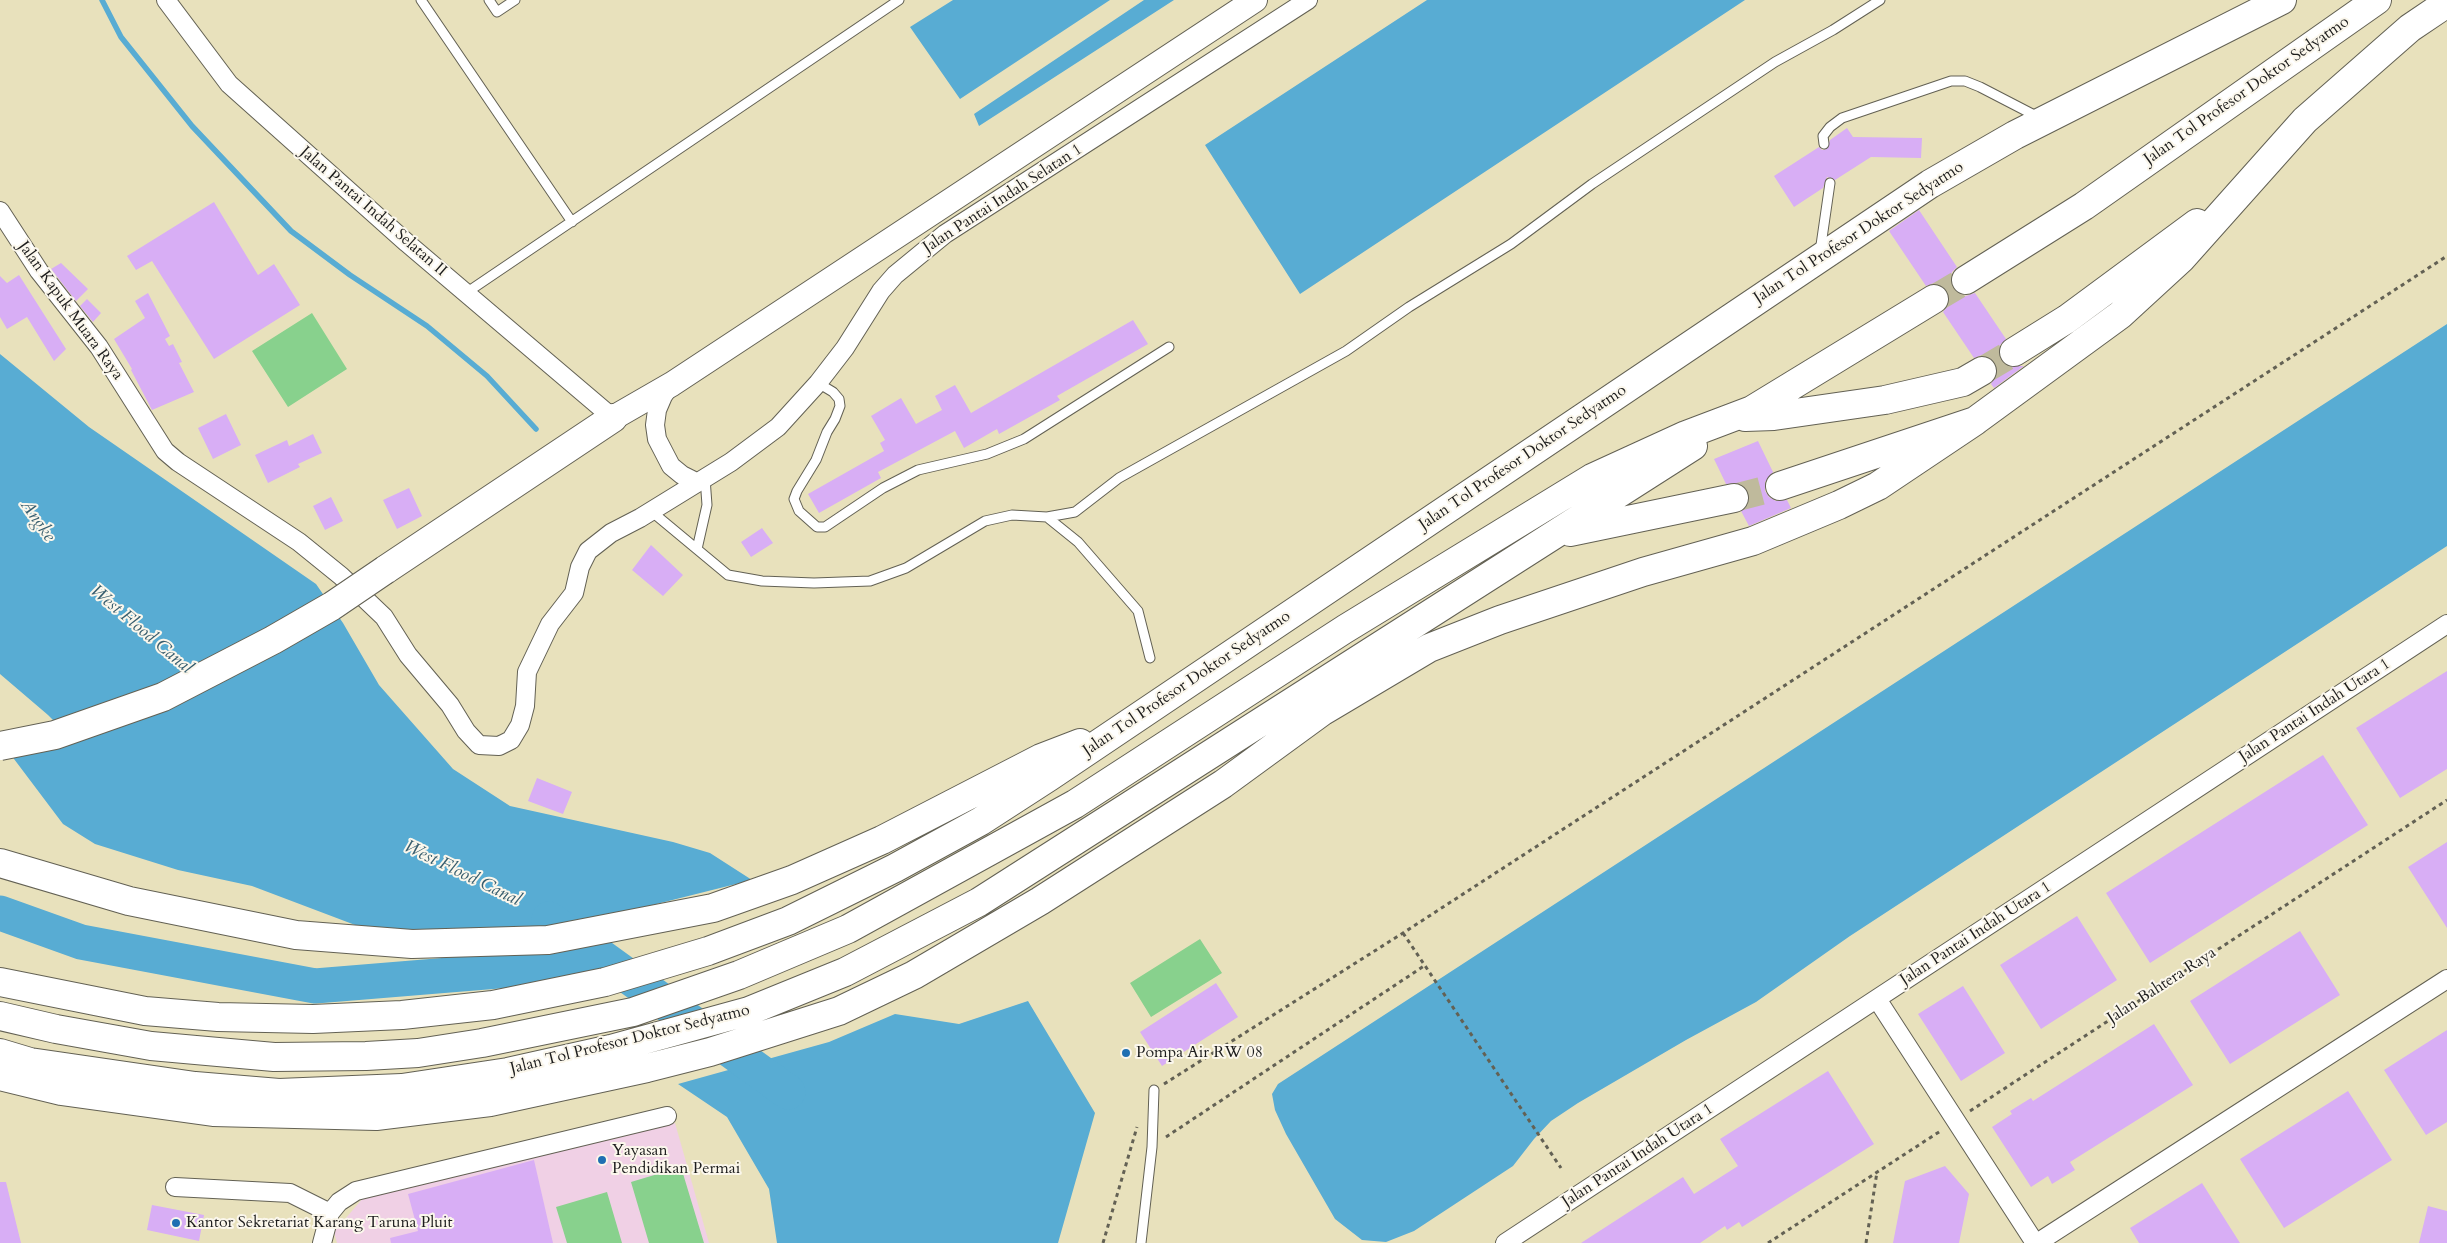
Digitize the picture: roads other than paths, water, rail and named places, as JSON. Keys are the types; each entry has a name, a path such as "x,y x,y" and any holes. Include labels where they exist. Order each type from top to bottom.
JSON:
{"highway":[{"name":"Jalan Tol Profesor Doktor Sedyatmo","path":"1966,280 2084,206 2377,0"},
{"path":"0,1076 61,1091 214,1112 376,1116 490,1102 647,1068 710,1052 839,1011 914,975 1040,901 1222,784 1323,711 1429,648 1500,620 1643,572 1753,541 1839,505 1878,486 1975,421 2120,315 2181,258 2305,120 2355,74 2410,28 2447,3"},
{"name":"Jalan Tol Profesor Doktor Sedyatmo","path":"0,982 145,1011 218,1017 313,1019 402,1015 502,1003 605,982 708,951 788,921 895,868 981,821 1367,564 1930,184 2043,120 2270,4"},
{"path":"2014,352 2067,319 2241,191"},
{"name":"Jalan Tol Profesor Doktor Sedyatmo","path":"0,1016 56,1029 151,1046 255,1055 366,1056 418,1052 482,1043 633,1012 739,974 848,929 1075,804 1345,629 1592,478 1686,435 1760,406 1934,299"},
{"path":"1736,417 1774,416 1885,400 1963,382 1982,371"},
{"path":"0,746 55,735 162,697 273,640 332,606 385,570 606,412"},
{"name":"Jalan Tol Profesor Doktor Sedyatmo","path":"0,1053 30,1062 185,1085 279,1093 402,1088 508,1072 611,1049 749,1011 845,972 979,902 1554,536 1736,417"},
{"path":"1780,486 1975,421"},
{"name":"Jalan Tol Profesor Doktor Sedyatmo","path":"1554,536 1734,498"},
{"path":"0,863 129,901 296,935 422,944 548,940 713,908 792,880 882,840 1049,754 1065,747 1110,734"}],"street":[{"name":"Jalan Pantai Indah Selatan II","path":"166,0 229,84 406,243 606,412"},
{"name":"Jalan Pantai Indah Selatan 1","path":"606,412 672,384 1255,0"},
{"name":"Jalan Pantai Indah Selatan 1","path":"672,384 663,396 657,410 655,425 657,440 662,454 671,466 682,476 700,480 730,462 766,436 798,406 818,384 845,348 882,291 916,257 945,234 1308,0"},
{"name":"Jalan Kapuk Muara Raya","path":"0,211 39,271 99,347 165,451 178,462 270,521 341,576 384,617 408,655 450,705 466,731 479,745 499,746 511,740 520,725 526,706 528,672 550,624 574,593 580,567 588,551 612,533 651,511"},
{"path":"651,511 700,480"},
{"name":"Jalan Pantai Indah Utara 1","path":"1506,1243 2447,624"},
{"path":"1877,999 2036,1243 2447,979"},
{"path":"322,1243 330,1213 339,1202 356,1191 667,1116"},
{"path":"175,1187 290,1193 330,1213"}],"lane":[{"path":"421,0 572,222"},
{"path":"489,0 497,12 515,0"},
{"path":"466,293 900,0"},
{"path":"651,511 728,575 762,581 870,581 906,568 985,520 1012,515 1047,517 1075,512 1119,478 1346,351 1409,307 1511,244 1592,184 1775,62 1833,30 1880,0"},
{"path":"1824,144 1823,136 1830,127 1842,118 1951,81 1965,81 1980,87 2043,120"},
{"path":"1820,257 1830,183"},
{"path":"818,384 833,392 839,400 840,406 836,419 827,432 816,460 797,491 794,500 800,511 817,527 825,527 883,488 918,470 987,454 1024,439 1169,347"},
{"path":"697,548 707,505 700,480"},
{"path":"1047,517 1078,542 1138,611 1150,658"},
{"path":"1141,1243 1152,1147 1154,1090"}],"water":[{"path":"953,0 1110,0 960,99 910,27"},
{"path":"1144,0 1174,0 979,126 974,114"},
{"path":"1427,0 1745,0 1300,294 1205,145"},
{"path":"2447,324 2447,546 1850,936 1756,1002 1578,1103 1551,1121 1513,1166 1414,1231 1386,1242 1362,1240 1335,1219 1286,1134 1275,1110 1272,1094 1278,1084"},
{"name":"Angke","path":"0,354 89,427 316,584 343,623 379,685 453,769 510,806 673,842 710,853 752,880 541,933 371,931 252,886 178,870 95,844 63,824 11,755 75,742 48,715 0,674"},
{"path":"1028,1001 1095,1113 1058,1243 777,1243 769,1189 727,1117 678,1084 829,1042 895,1014 959,1024"}],"waterway":[{"path":"102,0 121,37 192,126 291,231 350,275 427,326 487,376 536,429"},
{"path":"0,913 81,942 315,986 608,962"},
{"name":"West Flood Canal","path":"549,919 788,1092"}],"tunnel":[{"path":"1934,299 1966,280"},
{"path":"1982,371 2014,352"},
{"path":"1734,498 1780,486"}],"place":[{"name":"Pompa Air RW 08","path":"1126,1053"},
{"name":"Yayasan Pendidikan Permai","path":"602,1160"},
{"name":"Kantor Sekretariat Karang Taruna Pluit","path":"176,1223"}]}
